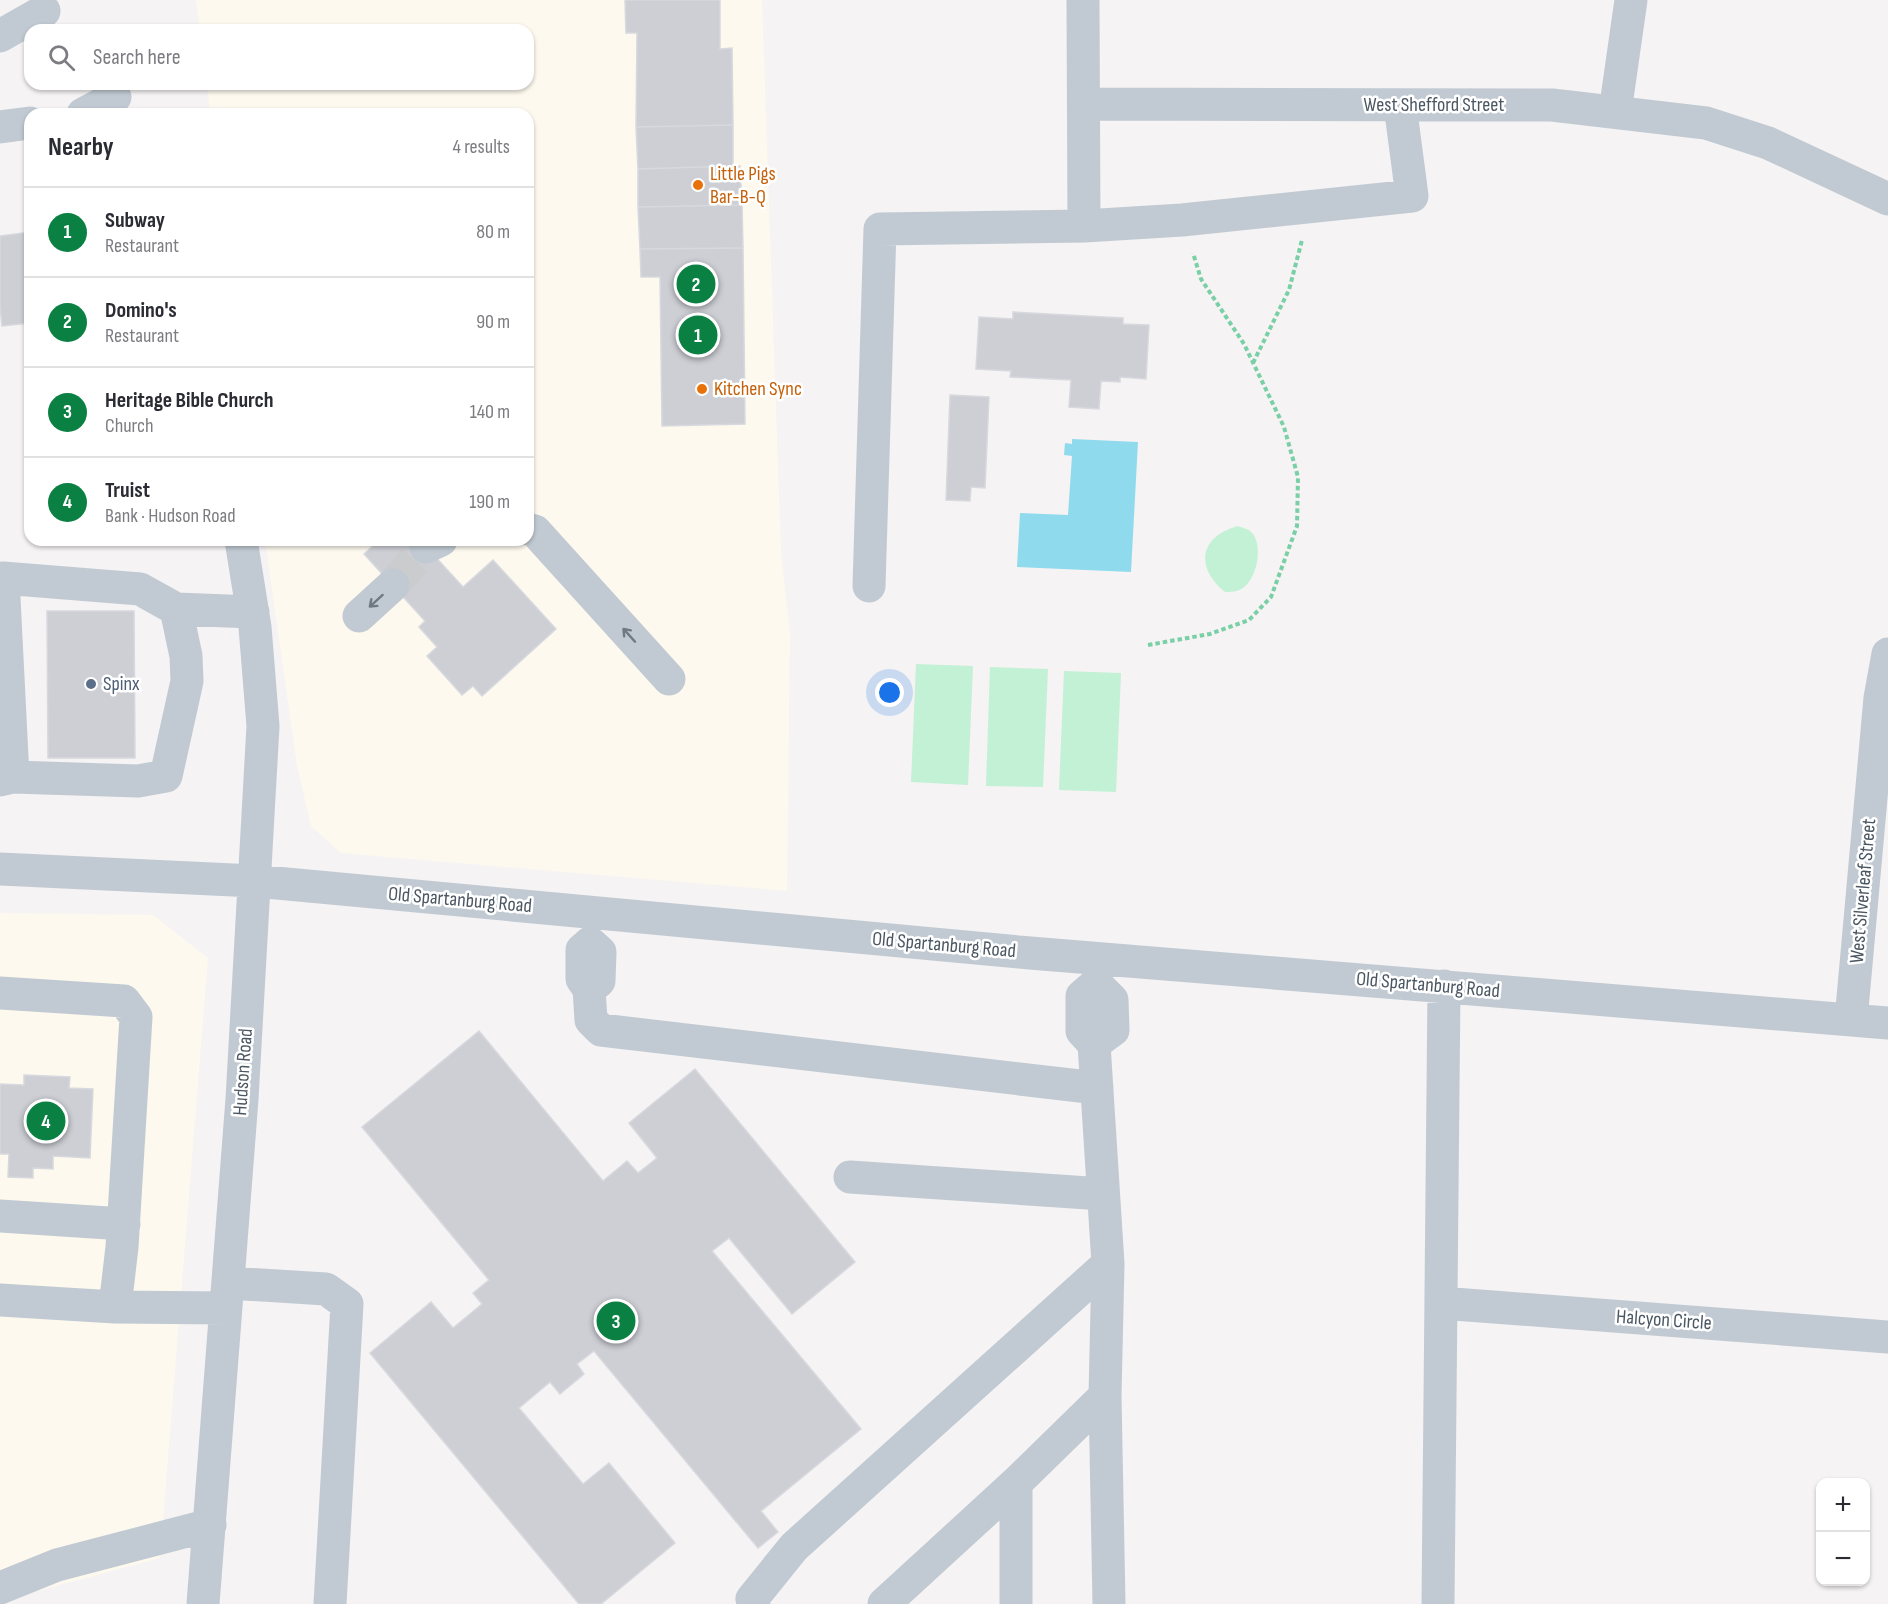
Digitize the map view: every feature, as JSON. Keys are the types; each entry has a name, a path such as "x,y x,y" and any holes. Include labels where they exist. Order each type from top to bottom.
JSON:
{"street":[{"path":"1083,0 1084,226"},
{"path":"1615,112 1631,0"},
{"path":"26,24 47,14"},
{"path":"0,36 24,25"},
{"path":"95,108 116,98"},
{"name":"West Shefford Street","path":"1085,104 1552,105 1615,112 1706,123 1768,143 1888,199"},
{"path":"869,586 880,229 1084,226 1182,220 1412,196 1400,105"},
{"path":"0,127 24,124"},
{"path":"534,530 669,678"},
{"name":"Hudson Road","path":"203,1604 242,1099 263,726 253,612 243,546"},
{"path":"176,609 186,656 188,681 166,776 138,781 6,779 1,577 140,589 176,609 253,612"},
{"path":"359,616 393,585"},
{"name":"West Silverleaf Street","path":"1851,1020 1880,698 1888,654"},
{"name":"Old Spartanburg Road","path":"0,869 255,881 590,927 1096,971 1444,986 1888,1023"},
{"path":"590,927 600,952 599,981 589,989 591,1020 601,1030 1096,1088"},
{"path":"1096,971 1112,1000 1113,1030 1094,1044 1108,1264 1105,1396 1109,1604"},
{"path":"1438,1604 1444,986"},
{"path":"0,993 124,1001 136,1017 124,1224 115,1307"},
{"path":"850,1177 1103,1194"},
{"path":"0,1216 124,1224"},
{"path":"754,1604 752,1599 794,1547 1108,1264"},
{"path":"0,1300 115,1307 227,1295 326,1289 347,1304 330,1604"},
{"name":"Halcyon Circle","path":"1441,1303 1888,1337"},
{"path":"884,1604 910,1592 1105,1396"},
{"path":"1016,1483 1016,1604"},
{"path":"0,1588 57,1565 210,1525"}],"path":[{"path":"1253,363 1289,290 1311,207"},
{"path":"1148,645 1210,634 1249,620 1271,597 1297,526 1298,477 1284,427 1244,344 1201,279 1182,220"}],"shaded area":[{"path":"196,0 762,0 781,553 790,634 787,891 341,853 311,826 297,766 266,546 534,546 534,108 209,108 208,90 534,90 534,24 199,24"},
{"path":"0,913 153,915 208,958 160,1558 0,1601"}],"green space":[{"path":"1238,526 1250,531 1255,538 1257,564 1245,586 1236,591 1225,592 1209,573 1205,563 1206,553 1216,537"},
{"path":"916,664 973,666 968,785 911,782"},
{"path":"990,667 1048,669 1043,787 986,786"},
{"path":"1064,671 1121,673 1116,792 1059,790"}],"water":[{"path":"1072,439 1138,442 1131,572 1017,567 1020,513 1068,515 1072,456 1064,455 1065,443 1072,444"}],"building":[{"path":"625,0 720,0 720,49 732,48 733,125 636,127 637,33 626,33"},
{"path":"733,125 733,166 638,169 636,127"},
{"path":"740,166 742,205 638,207 638,169"},
{"path":"742,205 743,248 640,249 638,207"},
{"path":"24,233 24,324 2,326 0,236"},
{"path":"743,248 745,424 662,426 660,277 641,277 640,249"},
{"path":"1013,312 1123,318 1123,324 1149,325 1146,379 1120,377 1120,382 1101,381 1099,409 1069,407 1071,380 1010,377 1011,371 976,369 979,317 1013,319"},
{"path":"950,395 989,397 985,488 971,487 970,501 946,500"},
{"path":"373,546 425,546 463,587 493,560 556,629 482,696 473,686 462,695 427,656 437,647 419,627 425,621 364,554"},
{"name":"Spinx","path":"47,611 134,611 135,758 48,758"},
{"path":"479,1031 603,1181 627,1161 638,1173 657,1158 629,1123 695,1069 855,1262 792,1314 729,1238 712,1251 861,1429 761,1511 778,1532 758,1548 594,1351 577,1364 584,1374 560,1394 550,1382 519,1408 583,1484 609,1463 675,1543 601,1604 579,1604 370,1353 431,1302 453,1328 482,1304 473,1293 489,1280 362,1127"},
{"path":"24,1075 70,1077 69,1088 93,1089 90,1158 53,1156 53,1169 33,1168 33,1178 8,1177 9,1154 0,1154 0,1084 24,1085"}],"tunnel":[{"path":"393,585 426,547"}],"place":[{"name":"Little Pigs Bar-B-Q","path":"698,185"},
{"name":"Domino's","path":"696,284"},
{"name":"Subway","path":"698,335"},
{"name":"Kitchen Sync","path":"702,389"},
{"name":"Spinx","path":"91,684"},
{"name":"Truist","path":"46,1121"},
{"name":"Heritage Bible Church","path":"616,1321"}]}
